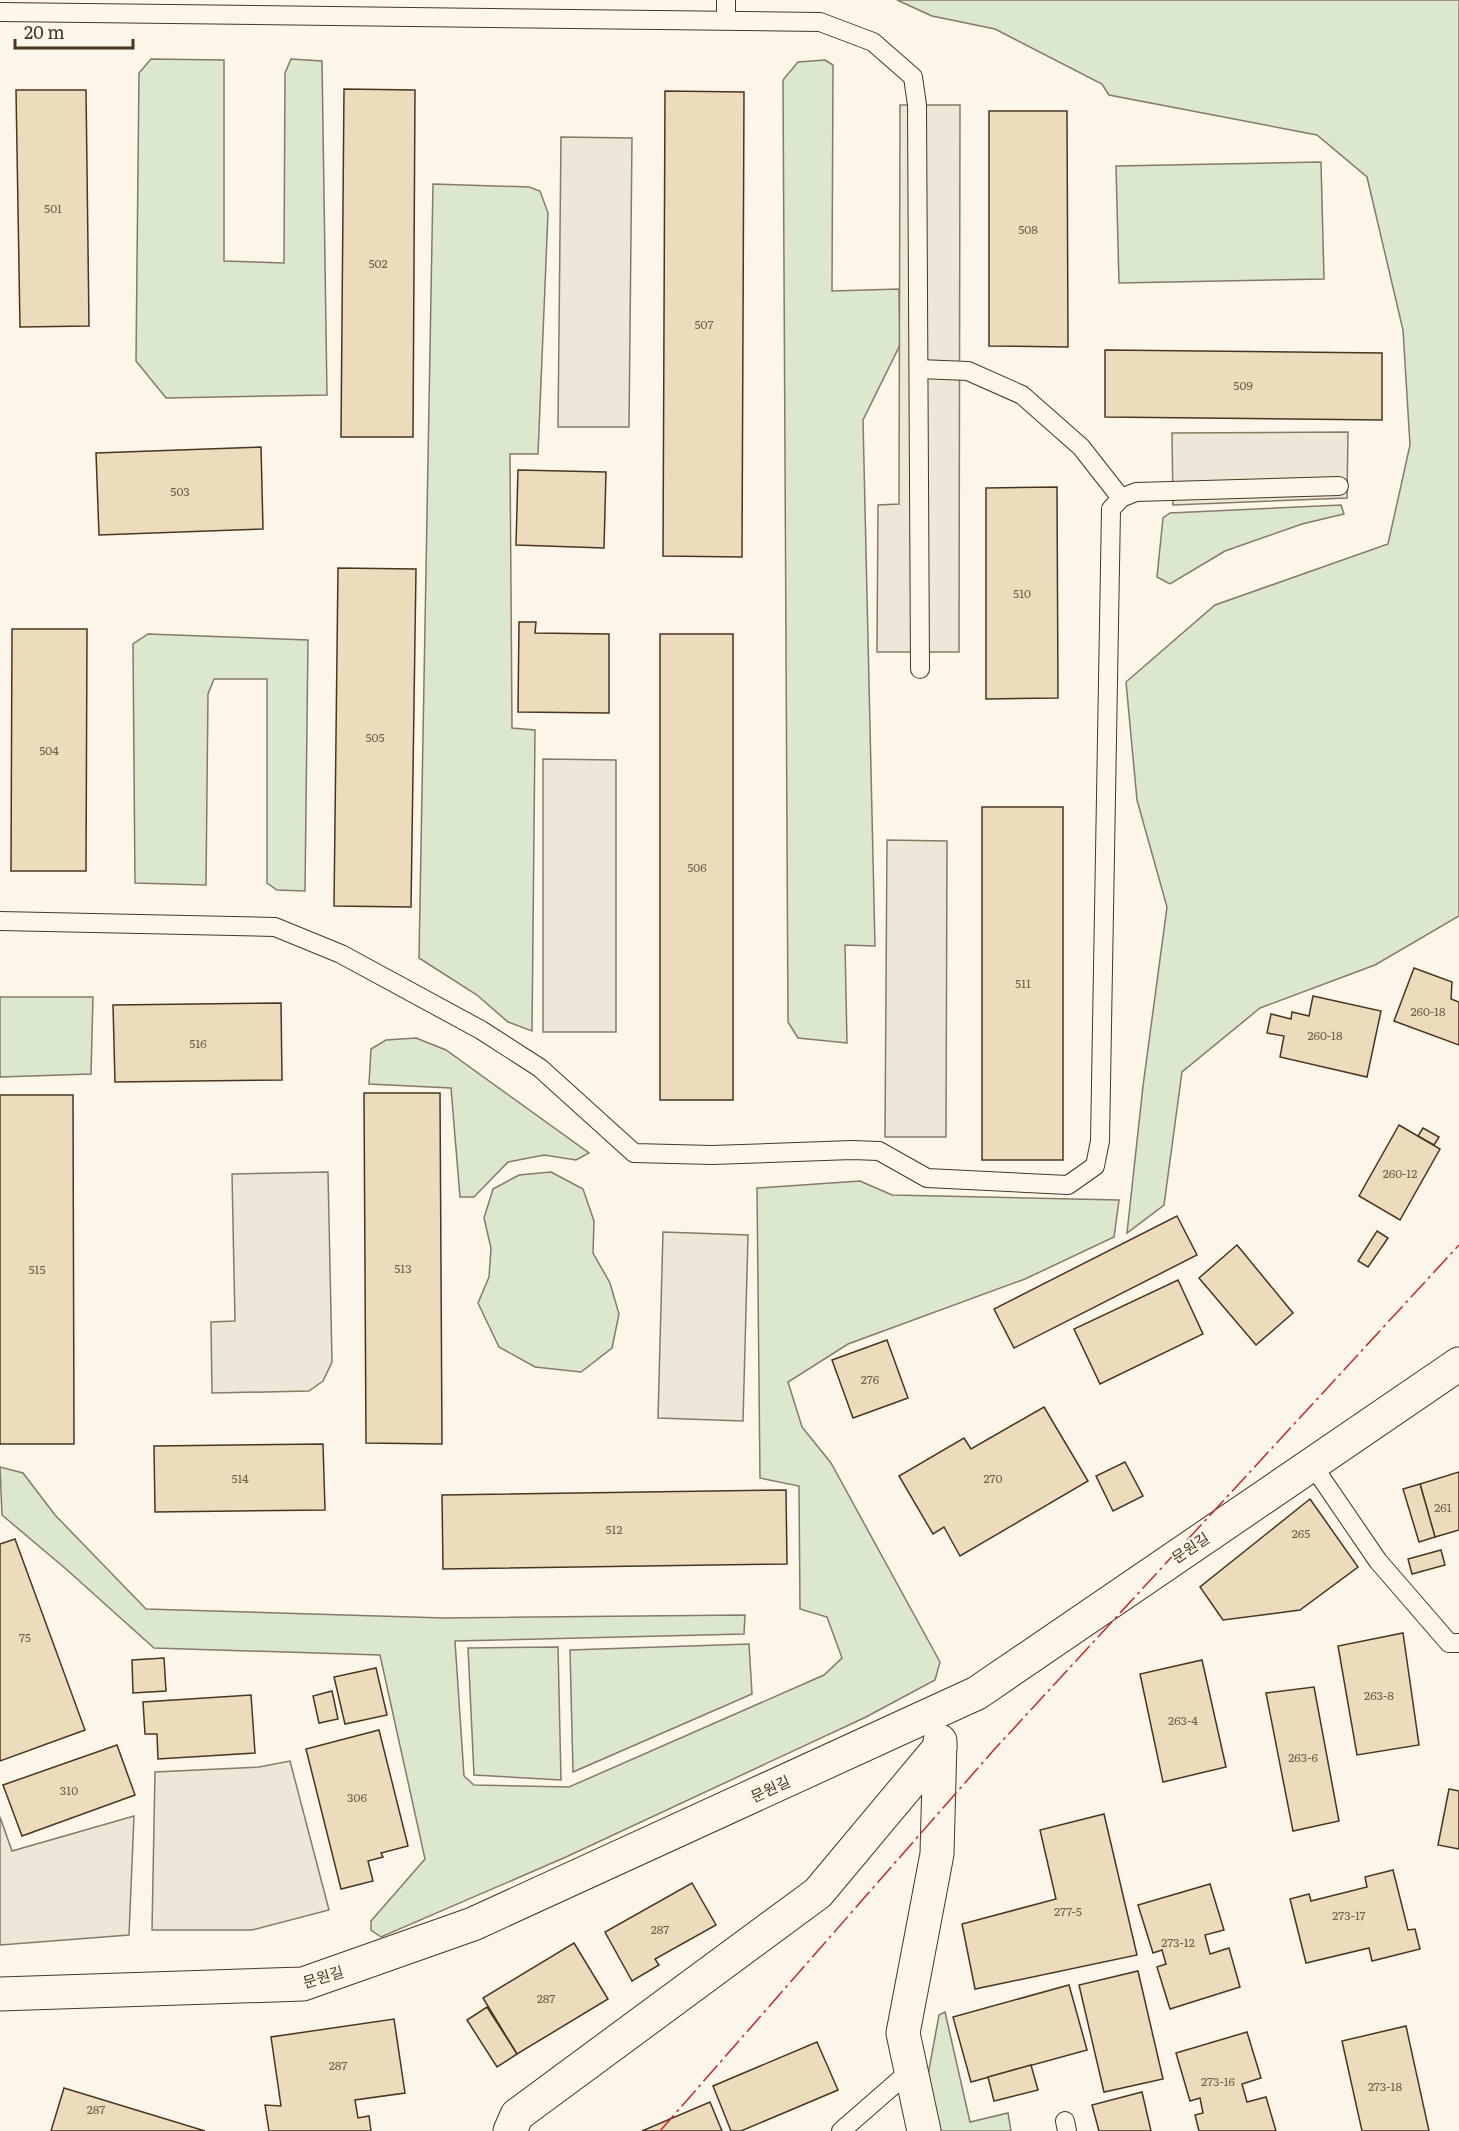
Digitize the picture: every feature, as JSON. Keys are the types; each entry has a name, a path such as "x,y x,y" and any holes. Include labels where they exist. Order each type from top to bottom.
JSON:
{"street":[{"name":"문원길","path":"0,1994 303,1984 473,1924 976,1693 1459,1364"},
{"path":"924,2131 903,2032 937,1854 940,1709"},
{"path":"510,2131 517,2115 818,1893 940,1748"}],"lane":[{"path":"726,0 726,21"},
{"path":"0,12 262,8 820,22 873,42 913,77 917,105 920,669"},
{"path":"919,369 968,371 1022,395 1081,447 1121,498"},
{"path":"0,921 275,927 341,954 481,1030 540,1068 634,1153 712,1155 879,1151 927,1178 1068,1185 1095,1166 1100,1141 1111,509 1121,498 1136,492 1339,486"},
{"path":"1311,1463 1386,1570 1449,1643 1459,1643"},
{"path":"841,2131 911,2070"}],"green space":[{"path":"897,0 1459,0 1459,916 1375,965 1260,1008 1182,1072 1164,1205 1127,1233 1143,1086 1167,907 1137,800 1126,682 1215,605 1388,544 1410,445 1403,330 1367,177 1317,135 1109,95 1102,84 995,29 932,16"},
{"path":"151,59 224,60 224,261 284,263 285,73 291,59 322,61 327,395 166,398 136,361 139,73"},
{"path":"825,60 833,65 832,291 899,289 900,345 863,420 875,946 845,945 847,1043 798,1038 788,1022 783,80 798,62"},
{"path":"1321,162 1324,279 1119,283 1116,166"},
{"path":"433,184 529,187 540,191 548,213 538,454 510,454 512,728 535,730 532,1031 508,1022 477,995 419,958"},
{"path":"1341,505 1344,514 1302,524 1225,551 1170,584 1157,577 1163,518 1170,513"},
{"path":"148,634 308,640 305,891 277,890 267,883 267,679 214,679 208,694 206,885 135,883 133,644"},
{"path":"0,997 93,997 91,1074 0,1077"},
{"path":"416,1038 446,1050 589,1153 576,1160 544,1155 508,1162 474,1197 460,1197 451,1088 369,1084 371,1049 386,1040"},
{"path":"551,1172 583,1189 594,1221 593,1253 610,1283 619,1314 612,1348 581,1372 535,1367 499,1347 478,1303 489,1277 491,1248 484,1218 493,1189 519,1175"},
{"path":"860,1181 892,1195 1119,1200 1114,1237 1025,1279 848,1344 788,1382 802,1427 831,1463 940,1662 935,1680 866,1717 566,1857 381,1937 371,1930 371,1921 425,1859 380,1655 154,1648 2,1515 0,1467 23,1473 55,1515 146,1609 444,1618 745,1615 744,1634 455,1641 464,1776 474,1785 569,1787 824,1675 842,1658 827,1617 800,1609 799,1486 760,1478 757,1188"},
{"path":"749,1644 752,1694 573,1772 570,1650"},
{"path":"558,1647 561,1780 474,1775 468,1648"},
{"path":"945,2012 970,2122 1008,2113 1011,2131 939,2131 928,2075 939,2015"}],"shaded area":[{"path":"900,105 960,105 959,652 877,652 878,505 899,504"},
{"path":"561,137 632,138 629,427 558,427"},
{"path":"1348,432 1347,498 1173,505 1172,433"},
{"path":"543,759 616,760 616,1032 543,1032"},
{"path":"887,840 947,841 946,1137 885,1137"},
{"path":"328,1172 332,1362 323,1381 309,1391 212,1393 211,1322 235,1321 232,1174"},
{"path":"663,1232 748,1235 743,1421 658,1418"},
{"path":"290,1761 329,1910 252,1930 152,1930 155,1772 259,1767"},
{"path":"134,1816 129,1935 0,1945 0,1817 12,1851"}],"building":[{"path":"344,89 415,90 413,437 341,437"},
{"path":"16,90 86,90 89,326 20,327"},
{"path":"665,91 744,92 742,557 663,556"},
{"path":"989,111 1067,111 1068,347 989,346"},
{"path":"1105,350 1382,353 1382,420 1105,417"},
{"path":"261,447 263,529 99,535 96,453"},
{"path":"518,470 606,472 604,548 516,545"},
{"path":"1057,487 1058,698 986,699 986,488"},
{"path":"338,568 416,569 411,907 334,906"},
{"path":"519,622 536,622 535,633 609,634 609,713 518,712"},
{"path":"12,629 87,629 86,871 11,871"},
{"path":"660,634 733,634 733,1100 660,1100"},
{"path":"982,807 1063,807 1063,1160 982,1160"},
{"path":"1414,968 1452,982 1451,999 1459,1002 1459,1045 1394,1021"},
{"path":"1313,996 1381,1011 1367,1077 1280,1057 1284,1036 1267,1033 1271,1014 1291,1019 1292,1012 1309,1016"},
{"path":"281,1003 282,1080 115,1082 113,1005"},
{"path":"364,1093 440,1093 442,1444 366,1443"},
{"path":"0,1095 73,1095 74,1444 0,1444"},
{"path":"1399,1125 1440,1149 1400,1220 1359,1196"},
{"path":"1423,1128 1439,1137 1434,1145 1418,1136"},
{"path":"1177,1216 1197,1255 1014,1348 994,1309"},
{"path":"1377,1231 1388,1238 1368,1267 1358,1261"},
{"path":"1237,1245 1293,1313 1256,1345 1199,1278"},
{"path":"1178,1280 1203,1334 1100,1384 1074,1329"},
{"path":"887,1340 908,1398 853,1418 832,1360"},
{"path":"1044,1407 1088,1481 960,1556 944,1527 933,1534 899,1476 964,1438 971,1449"},
{"path":"323,1444 325,1510 155,1512 154,1446"},
{"path":"1125,1462 1143,1496 1113,1511 1096,1476"},
{"path":"1459,1472 1459,1530 1435,1537 1420,1484"},
{"path":"1420,1484 1435,1537 1419,1542 1403,1489"},
{"path":"786,1490 787,1564 443,1569 442,1495"},
{"path":"1310,1499 1358,1567 1300,1610 1223,1620 1200,1587"},
{"path":"15,1539 85,1730 0,1761 0,1544"},
{"path":"1441,1550 1445,1565 1412,1574 1408,1559"},
{"path":"1403,1633 1419,1745 1357,1755 1338,1646"},
{"path":"164,1658 166,1691 133,1693 132,1660"},
{"path":"1202,1660 1226,1767 1163,1782 1140,1674"},
{"path":"376,1668 387,1715 345,1724 334,1677"},
{"path":"1314,1687 1339,1821 1293,1831 1266,1693"},
{"path":"332,1691 338,1719 319,1723 313,1696"},
{"path":"251,1695 255,1753 158,1759 157,1734 145,1734 143,1702"},
{"path":"379,1730 408,1846 381,1853 383,1857 368,1861 373,1881 341,1889 306,1749"},
{"path":"117,1745 135,1795 22,1836 3,1785"},
{"path":"1449,1789 1459,1791 1459,1849 1438,1845"},
{"path":"1104,1814 1137,1955 975,1989 962,1924 1056,1899 1040,1830"},
{"path":"1393,1870 1408,1930 1415,1929 1420,1949 1372,1961 1369,1948 1306,1963 1290,1899 1309,1894 1311,1901 1367,1887 1365,1877"},
{"path":"692,1883 716,1925 655,1959 659,1965 632,1981 605,1932"},
{"path":"1210,1884 1224,1930 1205,1935 1210,1954 1229,1948 1240,1987 1170,2009 1157,1967 1166,1964 1162,1950 1153,1953 1138,1905"},
{"path":"574,1943 608,1999 517,2054 483,1998"},
{"path":"1138,1971 1163,2079 1104,2092 1079,1985"},
{"path":"1069,1985 1087,2050 971,2082 953,2017"},
{"path":"487,2007 517,2054 497,2067 467,2020"},
{"path":"394,2019 405,2093 355,2100 358,2118 369,2116 371,2131 269,2131 265,2105 281,2106 271,2037"},
{"path":"1406,2026 1429,2131 1362,2131 1342,2041"},
{"path":"1247,2032 1261,2078 1242,2084 1247,2102 1266,2097 1276,2131 1199,2131 1195,2115 1203,2113 1200,2098 1190,2101 1176,2053"},
{"path":"817,2042 838,2090 741,2131 731,2131 713,2086"},
{"path":"1031,2065 1038,2090 994,2101 988,2077"},
{"path":"64,2088 205,2131 51,2131"},
{"path":"1142,2092 1151,2131 1099,2131 1092,2105"},
{"path":"710,2102 722,2131 642,2131"}],"power":[{"path":"660,2131 992,1752 1459,1245"}]}
